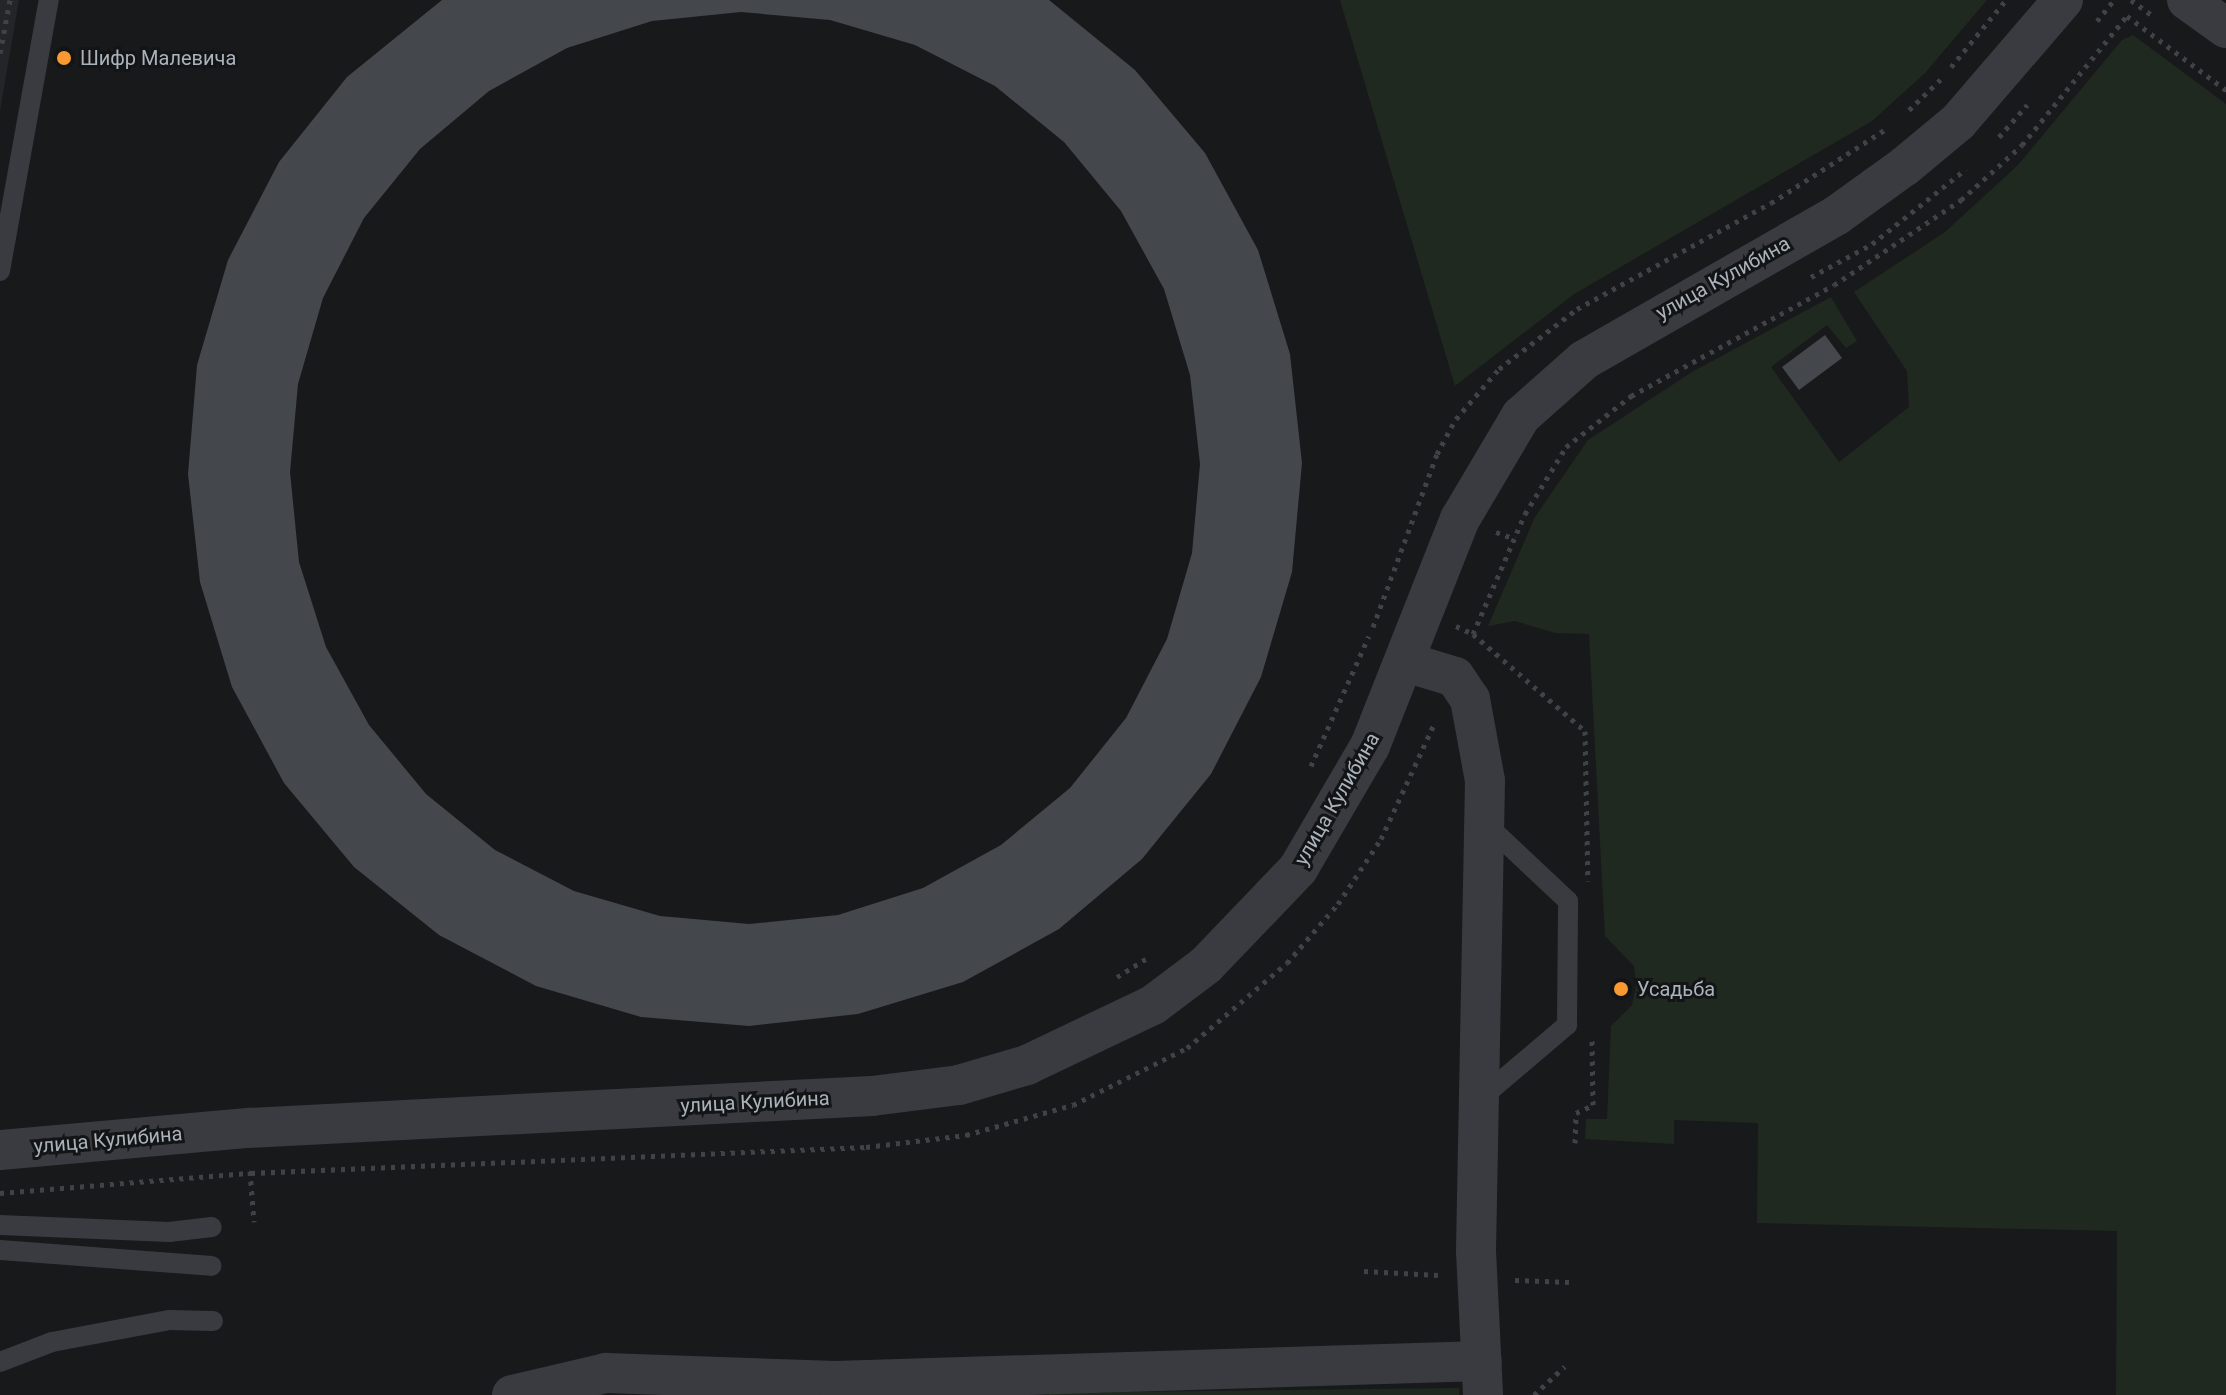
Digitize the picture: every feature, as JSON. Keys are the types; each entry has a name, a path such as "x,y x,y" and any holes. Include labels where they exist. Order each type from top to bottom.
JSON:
{"street":[{"name":"улица Кулибина","path":"0,1150 248,1128 872,1096 959,1085 1027,1065 1153,1005 1252,922 1298,869 1421,666 1466,506 1499,448 1545,389 1638,325 1837,215 1905,166 1958,122 2063,0"},
{"path":"2187,0 2226,28"},
{"path":"512,1395 606,1373 777,1387 1482,1378 1476,1251 1485,781 1470,699 1455,677 1421,666"}],"lane":[{"path":"0,271 49,0"},
{"path":"1478,1101 1567,1025 1568,901 1483,821"},
{"path":"0,1225 169,1232 212,1227"},
{"path":"0,1250 211,1266"},
{"path":"0,1362 52,1342 170,1320 213,1321"}],"path":[{"path":"0,53 10,0"},
{"path":"1904,114 2006,0"},
{"path":"2095,24 2114,0"},
{"path":"1473,634 1545,478 1566,447 1631,396 1834,285 1961,200 2022,145 2137,4"},
{"path":"2127,16 2226,90"},
{"path":"1995,141 2036,95"},
{"path":"1305,779 1370,635 1437,454 1456,419 1499,369 1577,309 1771,203 1895,123"},
{"path":"1798,284 1872,244 1972,163"},
{"path":"1537,473 1545,478"},
{"path":"1490,543 1501,520"},
{"path":"1495,532 1515,539"},
{"path":"1421,666 1462,613"},
{"path":"1105,985 1153,955"},
{"path":"250,1161 254,1222"},
{"path":"1364,1271 1438,1275"},
{"path":"1514,1279 1569,1282"},
{"path":"1534,1395 1565,1366"}],"shaded area":[{"path":"0,0 19,0 0,111"},
{"path":"1340,0 1987,0 1925,73 1872,121 1574,294 1455,386"},
{"path":"2133,35 2226,104 2226,1395 2116,1395 2117,1231 1757,1223 1758,1123 1674,1120 1674,1144 1585,1139 1586,1119 1607,1119 1611,1026 1632,1005 1636,986 1634,966 1605,936 1589,634 1555,633 1515,621 1488,626 1535,517 1588,440 1692,372 1831,297 1857,341 1846,348 1827,325 1771,367 1839,462 1909,407 1907,371 1854,292 1945,232 2018,165 2122,40"},
{"path":"1459,1388 1459,1395 1049,1395 1049,1393"}],"building":[{"path":"442,0 1049,0 1135,70 1205,153 1258,250 1290,354 1302,463 1292,572 1261,677 1211,774 1142,859 1059,929 963,982 858,1014 749,1026 641,1017 536,986 439,935 354,867 284,783 232,687 200,582 188,474 197,365 228,260 279,162 347,77","holes":["741,12 830,20 915,45 995,86 1064,142 1121,211 1164,289 1190,375 1200,464 1192,553 1167,639 1126,718 1070,788 1001,845 923,888 838,915 749,924 660,916 574,891 495,850 426,794 369,725 326,647 299,562 290,472 298,384 323,298 364,218 420,149 489,91 567,48 652,21"]},
{"path":"1825,335 1842,358 1799,390 1782,367"}],"place":[{"name":"Шифр Малевича","path":"64,58"},
{"name":"Усадьба","path":"1621,989"}]}
